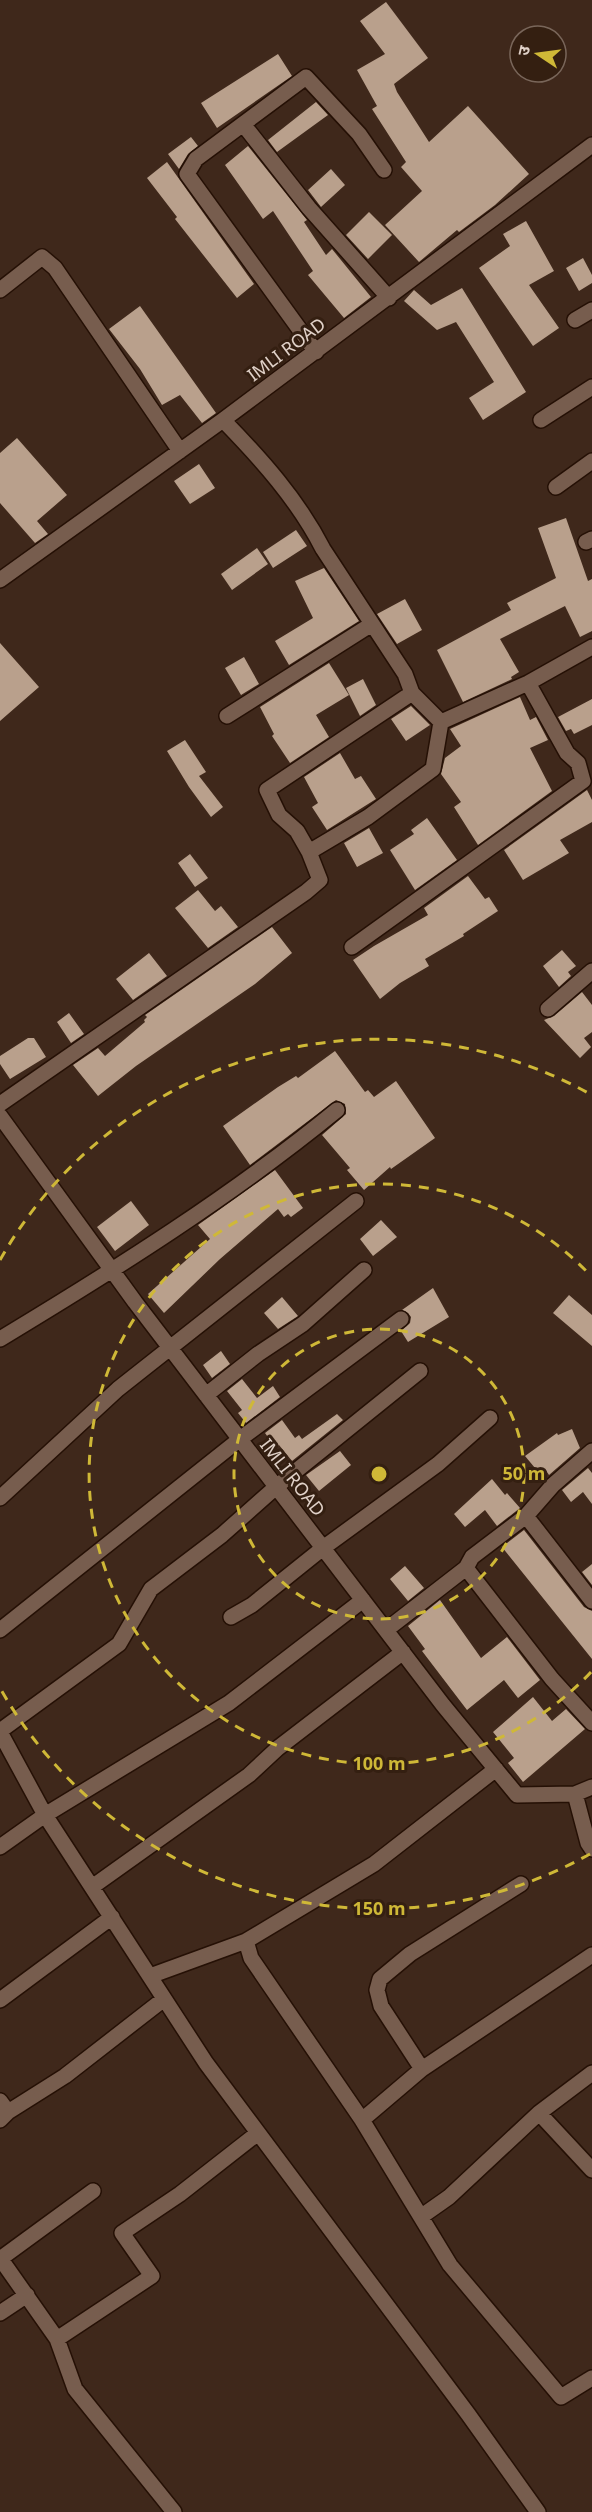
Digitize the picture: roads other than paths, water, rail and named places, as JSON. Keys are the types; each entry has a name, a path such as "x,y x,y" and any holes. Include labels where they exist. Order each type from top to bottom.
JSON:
{"street":[{"path":"316,352 187,174 196,159 306,76 358,134 384,170"},
{"path":"243,124 309,208 389,298"},
{"name":"IMLI ROAD","path":"0,580 316,352 592,145"},
{"path":"0,290 42,257 55,268 180,451"},
{"path":"574,320 592,310"},
{"path":"541,420 592,387"},
{"path":"223,420 260,457 312,528 323,549 405,674 412,693 441,722"},
{"path":"556,487 592,461"},
{"path":"227,716 372,624"},
{"path":"441,722 528,682 592,647"},
{"path":"352,947 583,782 578,763 567,753 528,682"},
{"path":"0,1104 306,892 320,879 297,831 279,815 267,790 412,693"},
{"path":"309,852 368,817 433,769 441,722"},
{"path":"548,1009 592,971"},
{"path":"0,1339 112,1271 290,1148 337,1110"},
{"name":"IMLI ROAD","path":"0,1116 169,1347 403,1652 517,1795 575,1794 592,1787"},
{"path":"0,1498 118,1389 356,1201"},
{"path":"206,1395 258,1354 303,1324 364,1270"},
{"path":"0,1630 240,1439 401,1319"},
{"path":"420,1371 276,1487 222,1535 151,1590 119,1644 0,1732 45,1815 206,2063 538,2512"},
{"path":"231,1617 252,1605 323,1548 438,1464 490,1418"},
{"path":"386,1630 466,1568 472,1557 526,1516 553,1485 592,1451"},
{"path":"526,1516 592,1601"},
{"path":"466,1568 552,1679 592,1723"},
{"path":"0,1847 45,1815 229,1703 363,1600"},
{"path":"92,1887 249,1775 278,1748 403,1652"},
{"path":"150,1976 246,1941 374,1864 496,1769"},
{"path":"575,1794 588,1843 592,1849"},
{"path":"422,2069 381,2006 377,1990 380,1979 410,1954 521,1884"},
{"path":"0,2000 112,1917"},
{"path":"246,1941 251,1958 362,2121 450,2265 561,2397 592,2378"},
{"path":"362,2121 422,2069 592,1955"},
{"path":"3,2111 65,2076 165,1999"},
{"path":"422,2216 449,2197 539,2113 592,2073"},
{"path":"539,2113 592,2170"},
{"path":"57,2339 152,2276 122,2233 180,2194 258,2133"},
{"path":"93,2191 0,2259 57,2339 75,2389 174,2512"},
{"path":"0,2313 27,2295"}]}
